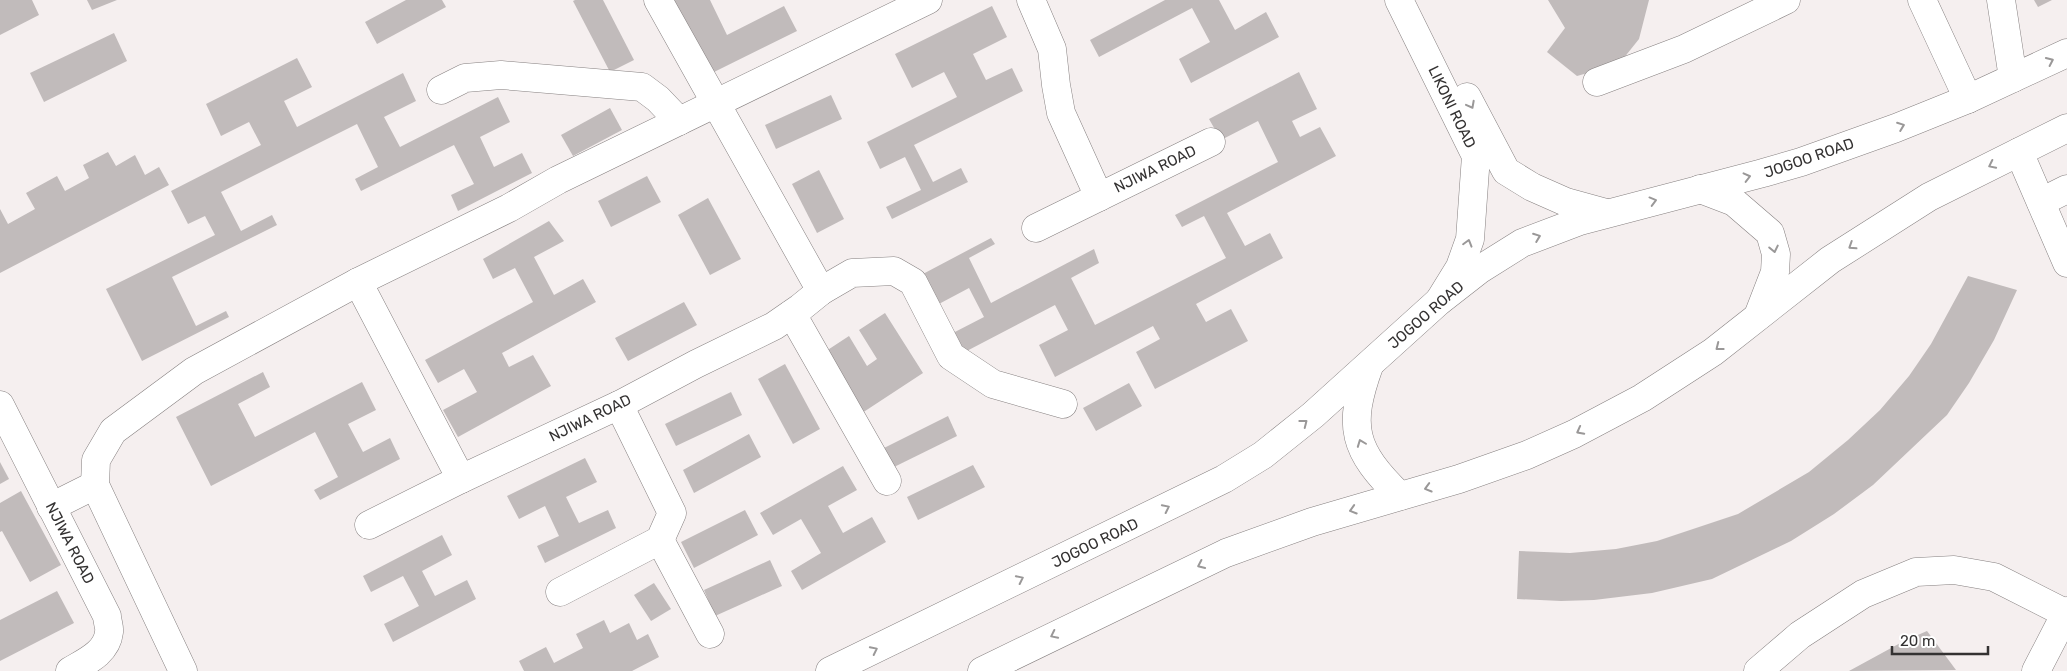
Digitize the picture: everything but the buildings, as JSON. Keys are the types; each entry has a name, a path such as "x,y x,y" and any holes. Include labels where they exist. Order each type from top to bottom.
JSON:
{"street":[{"path":"658,0 821,291"},
{"path":"183,671 95,485 96,460 113,431 194,371 358,282 509,208 558,180 928,0"},
{"name":"NJIWA ROAD","path":"1031,0 1052,49 1056,85 1062,113 1099,197"},
{"name":"LIKONI ROAD","path":"1399,0 1476,156 1470,239 1460,267 1438,302"},
{"name":"LIKONI ROAD","path":"1416,0 1506,171 1532,187 1566,202 1606,213"},
{"path":"1597,82 1684,49 1786,0"},
{"path":"1922,0 1968,99"},
{"path":"2001,0 2013,78"},
{"name":"JOGOO ROAD","path":"830,671 1224,479 1263,455 1313,415 1438,302 1479,270 1522,243 1606,213 1801,162 1896,128 1968,99 2067,53"},
{"path":"441,90 465,78 501,75 642,87 658,99 679,121"},
{"path":"982,671 1226,554 1312,522 1467,476 1527,455 1574,434 1642,398 1713,352 1830,260 1929,197 2067,128"},
{"name":"NJIWA ROAD","path":"1036,228 1211,142"},
{"path":"2019,152 2067,264"},
{"path":"1700,189 1734,202 1770,233 1776,254 1775,272 1757,317"},
{"path":"2041,202 2067,189"},
{"name":"NJIWA ROAD","path":"369,525 461,479 619,405 696,364 774,326 821,291 852,273 894,271 913,282 951,356 993,384 1063,404"},
{"path":"358,282 461,479"},
{"path":"792,314 887,481"},
{"path":"1369,366 1358,400 1355,417 1358,435 1365,454 1388,484 1400,496"},
{"name":"NJIWA ROAD","path":"0,405 106,616 110,632 104,645 94,658 70,671"},
{"path":"560,592 660,540 672,513 619,405"},
{"path":"51,507 95,485"},
{"path":"660,540 710,634"},
{"path":"1758,671 1800,635 1863,594 1916,572 1954,570 1994,577 2066,612 2036,671"}]}
